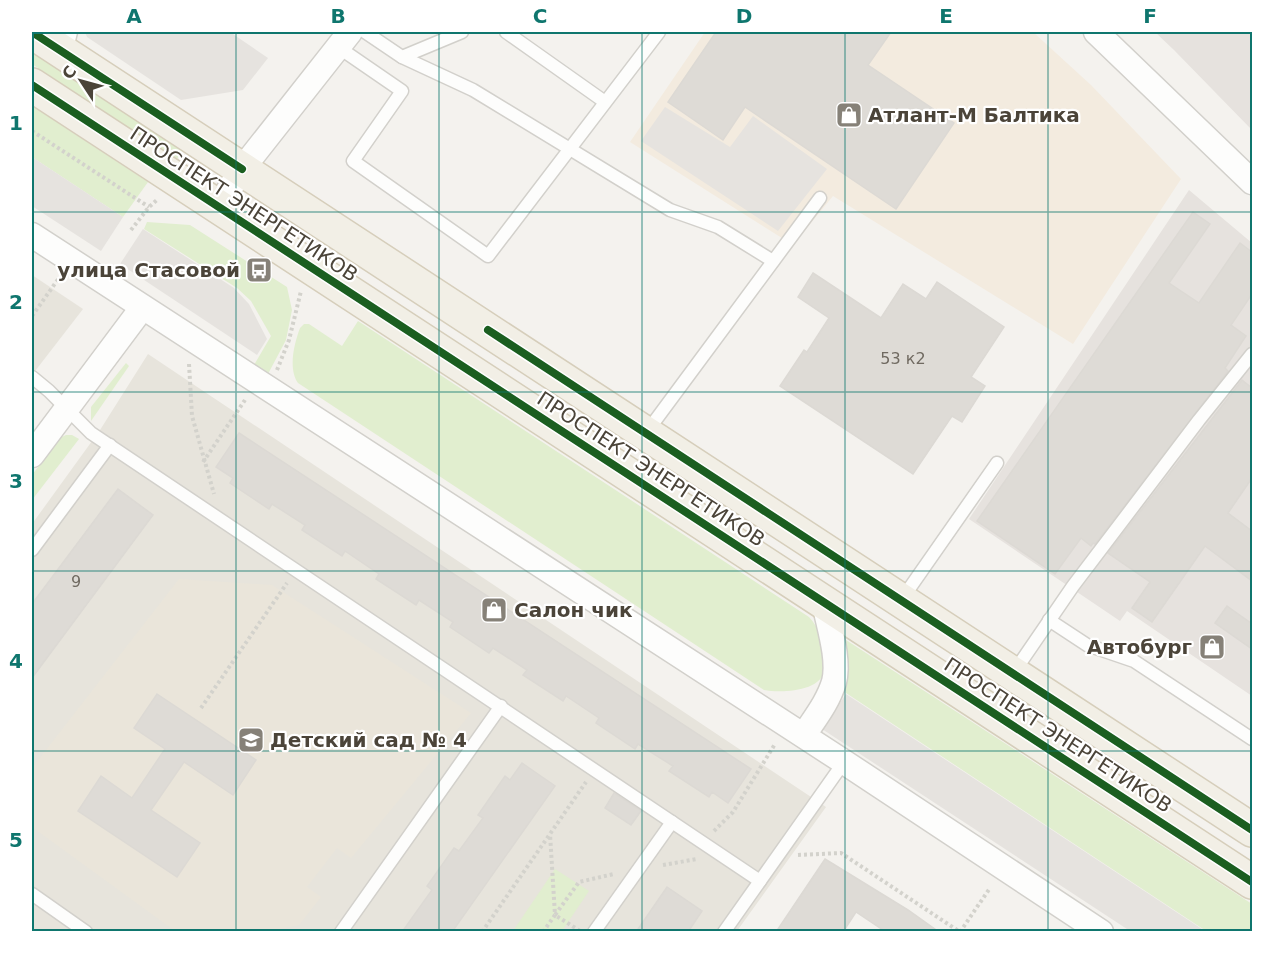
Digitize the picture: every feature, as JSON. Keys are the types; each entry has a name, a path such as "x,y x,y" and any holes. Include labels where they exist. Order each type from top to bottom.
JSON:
{"main road":[{"name":"ПРОСПЕКТ ЭНЕРГЕТИКОВ","path":"32,32 68,43 242,169 1252,830"},
{"name":"ПРОСПЕКТ ЭНЕРГЕТИКОВ","path":"32,85 1252,882"}],"street":[{"path":"1096,32 1252,182"},
{"path":"218,207 242,169 344,39"},
{"path":"32,235 804,735 1101,932"},
{"path":"32,455 142,308"},
{"path":"804,735 834,699 835,662 824,602"}],"lane":[{"path":"365,32 402,57 473,90 670,210 718,227 773,261"},
{"path":"402,57 462,32"},
{"path":"506,32 605,102"},
{"path":"344,39 402,92 353,161 488,256 659,32"},
{"path":"646,433 820,198"},
{"path":"1013,673 1120,523 1252,354"},
{"path":"32,377 91,433 760,880"},
{"path":"32,550 110,445"},
{"path":"902,600 997,463"},
{"path":"1049,620 1088,645 1134,661 1252,739"},
{"path":"341,932 501,706"},
{"path":"724,932 844,762"},
{"path":"594,932 672,822"},
{"path":"32,894 86,932"}],"path":[{"path":"32,131 148,207"},
{"path":"131,230 148,207 160,198"},
{"path":"32,316 59,278"},
{"path":"276,372 289,340 301,291"},
{"path":"189,363 192,416 203,462 222,521"},
{"path":"203,462 246,399"},
{"path":"201,708 296,570"},
{"path":"703,843 733,812 775,744"},
{"path":"482,932 595,769"},
{"path":"550,834 555,915"},
{"path":"778,855 841,853 960,932 990,888"},
{"path":"543,932 579,882 721,855"},
{"path":"555,915 581,932"}],"shaded area":[{"path":"85,32 230,32 268,58 243,90 181,100 87,37"},
{"path":"705,32 1033,32 1091,85 1181,179 1073,344 833,196 793,245 630,142"},
{"path":"1155,32 1252,32 1252,130 1174,50"},
{"path":"665,107 730,147 753,116 827,169 778,231 641,141"},
{"path":"32,157 123,217 101,251 32,206"},
{"path":"1189,190 1252,243 1252,696 1127,611 1120,621 969,519"},
{"path":"143,229 234,288 249,304 267,339 257,355 120,264"},
{"path":"32,275 83,309 32,375"},
{"path":"148,354 826,807 737,931 32,932 32,524 100,430"},
{"name":"Детский сад № 4","path":"179,579 272,585 471,713 351,858 337,848 307,887 321,897 299,925 269,931 175,931 32,827 32,768"},
{"path":"846,694 1205,931 1130,931 822,729"}],"green space":[{"path":"32,49 184,148 177,159 32,64"},
{"path":"32,106 148,182 123,217 32,157"},
{"path":"147,222 190,225 287,287 292,310 286,340 268,374 254,365 271,336 251,301 237,288 144,229"},
{"path":"358,321 809,617 821,641 825,665 822,677 809,687 790,691 764,690 298,383 293,364 294,349 300,328 304,324 309,324 342,346"},
{"path":"126,363 129,366 91,421 91,407"},
{"path":"66,435 79,439 32,500 32,475 60,438"},
{"path":"846,640 1252,904 1252,931 1206,931 846,693 843,654"},
{"path":"555,869 589,891 562,931 513,931"}],"building":[{"name":"Атлант-М Балтика","path":"716,32 891,32 868,65 954,123 896,209 745,107 723,140 668,102"},
{"path":"1193,212 1210,224 1169,283 1199,303 1240,243 1252,252 1252,294 1231,325 1246,336 1225,368 1228,371 1095,544 1091,546 1081,538 1055,574 977,521"},
{"path":"813,273 881,318 903,284 926,299 937,282 1004,327 971,377 985,386 962,422 952,416 913,474 780,386 804,350 807,352 829,318 798,297"},
{"path":"1242,380 1252,388 1252,478 1228,513 1252,531 1252,581 1205,546 1152,622 1132,608 1150,582 1108,553"},
{"path":"239,433 751,769 728,803 712,792 709,797 669,771 673,766 638,744 635,749 596,723 599,718 566,696 563,701 523,675 527,670 493,648 489,653 450,627 453,622 419,600 416,605 376,579 379,574 345,551 342,556 302,530 305,525 272,504 269,509 230,483 233,478 216,467"},
{"path":"118,489 153,515 32,678 32,604"},
{"path":"1227,606 1252,624 1252,649 1215,623"},
{"path":"157,694 256,760 233,795 184,762 151,810 200,843 177,877 78,811 101,776 132,798 165,749 134,728"},
{"path":"522,763 555,786 452,932 402,932 432,890 427,886 454,848 459,851 483,818 478,815 505,776 510,780"},
{"path":"614,793 641,811 631,825 605,808"},
{"path":"825,859 908,910 939,932 886,932 856,912 843,932 776,932"},
{"path":"667,887 702,911 688,932 636,932"}],"cycle path":[{"path":"32,32 242,169"},
{"path":"32,85 1252,882"},
{"path":"488,330 1252,830"}],"place":[{"name":"Атлант-М Балтика","path":"849,115"},
{"name":"улица Стасовой","path":"259,270"},
{"name":"Салон чик","path":"494,610"},
{"name":"Автобург","path":"1212,647"},
{"name":"Детский сад № 4","path":"251,740"}]}
